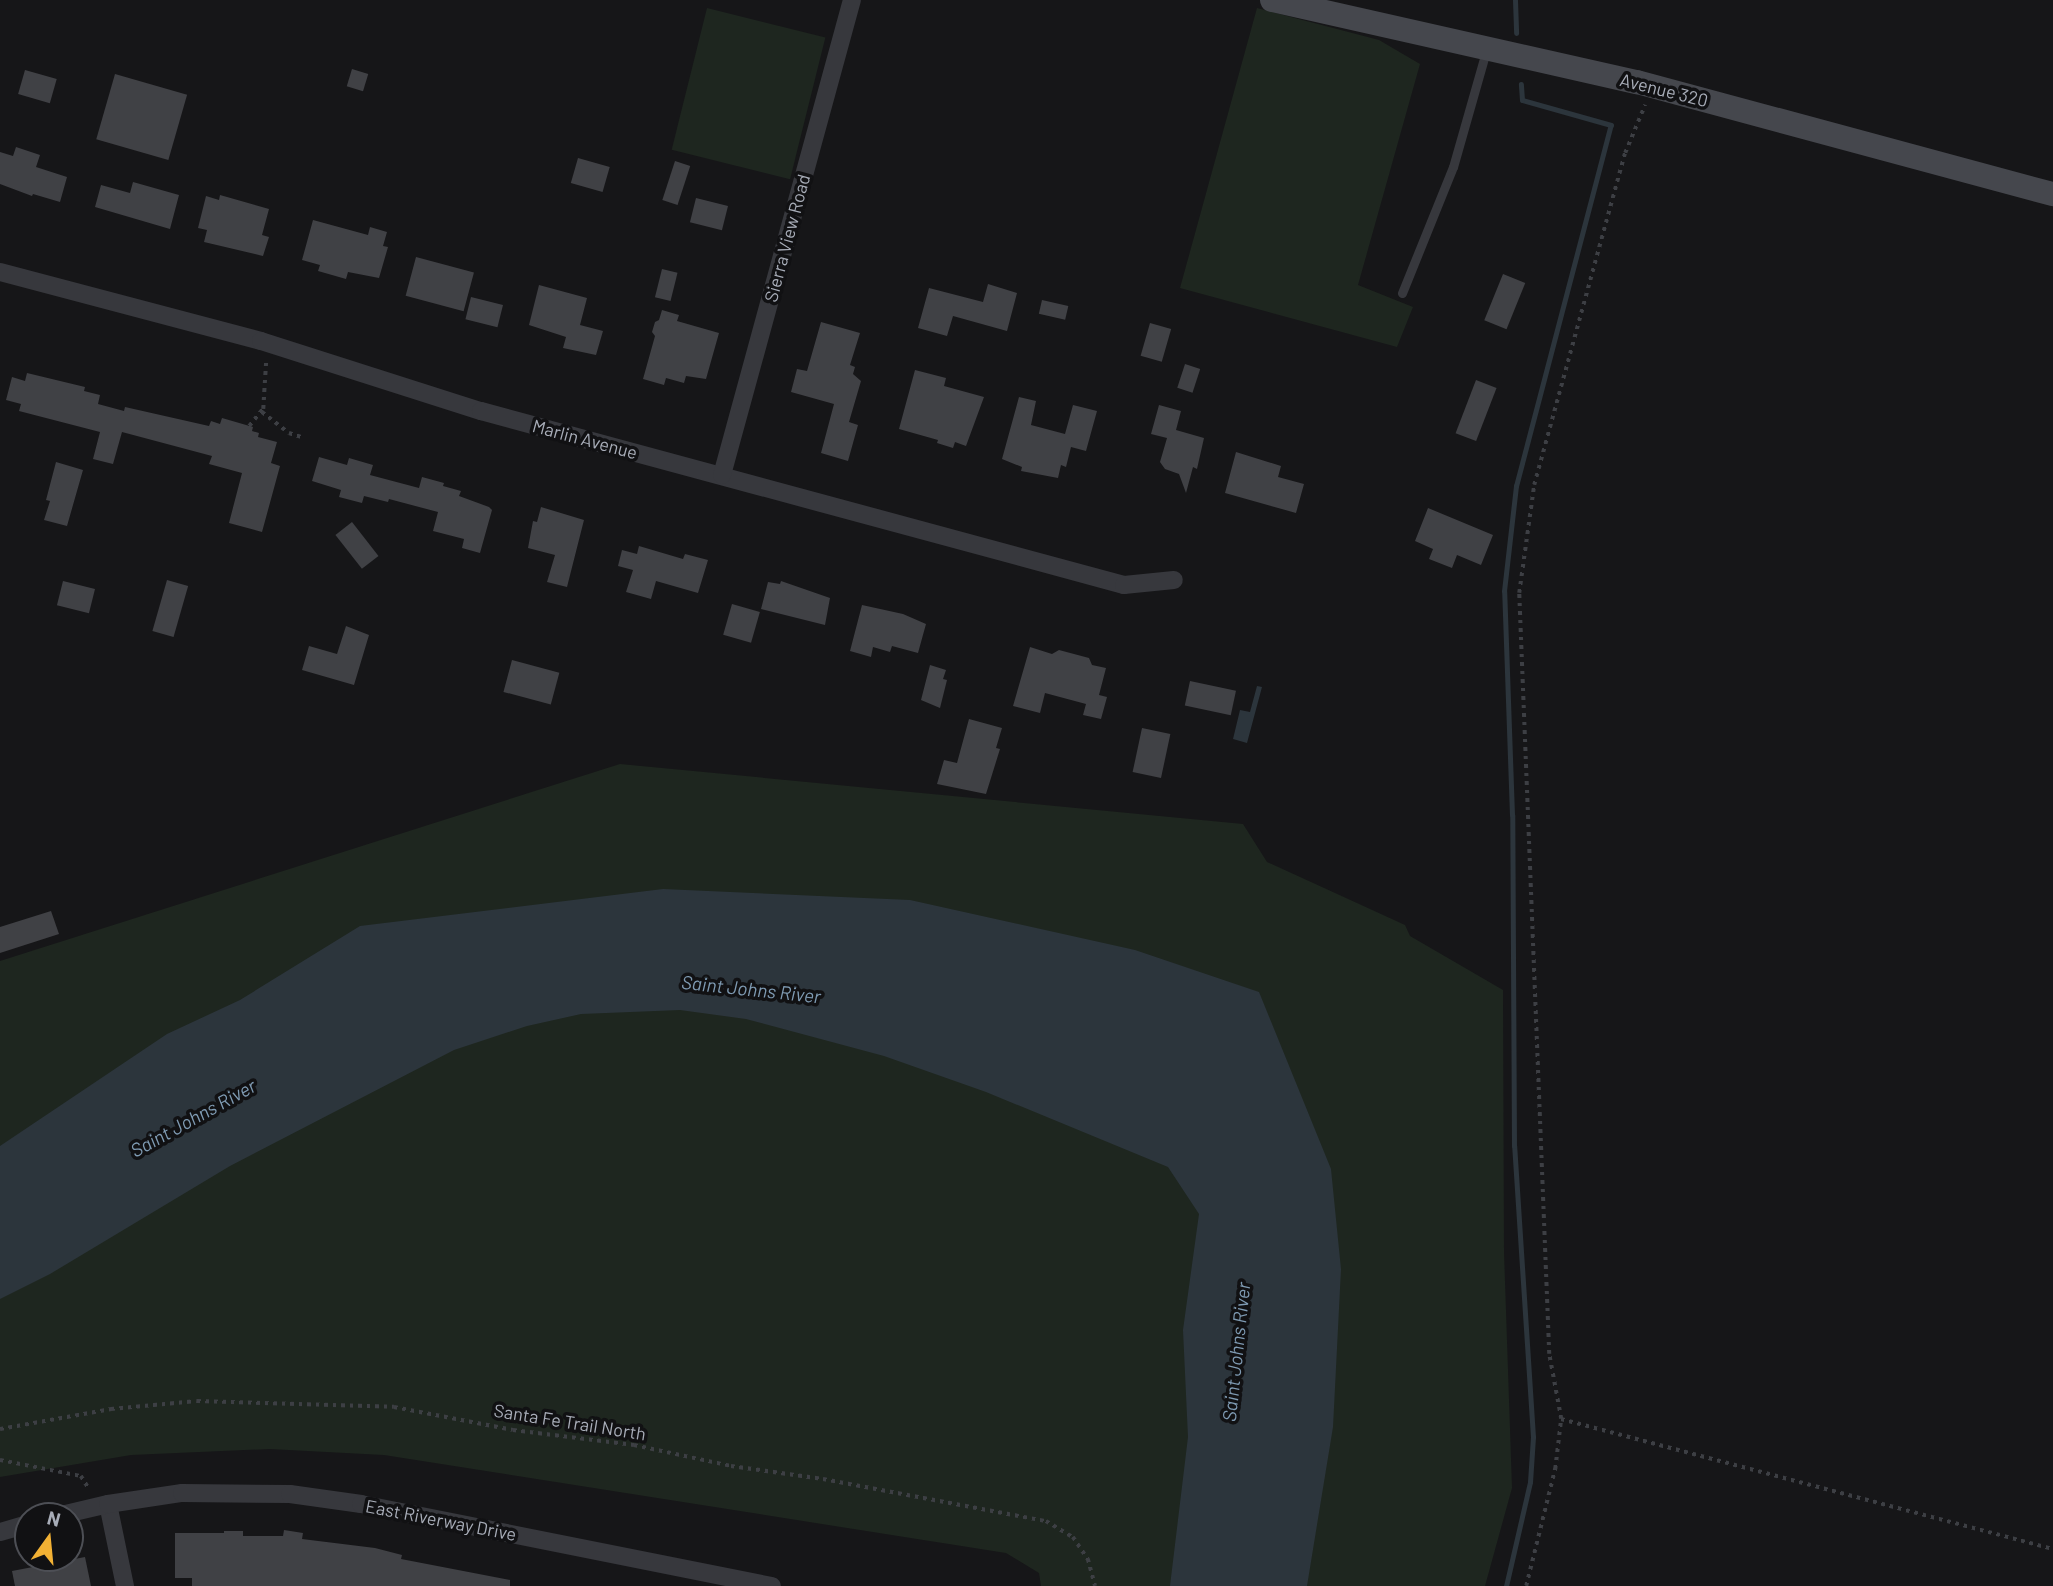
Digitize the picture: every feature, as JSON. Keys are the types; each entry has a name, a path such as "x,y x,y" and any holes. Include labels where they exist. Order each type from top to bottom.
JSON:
{"street":[{"name":"Sierra View Road","path":"722,475 852,0"},
{"name":"Avenue 320","path":"1272,0 1653,87 2053,194"},
{"name":"Marlin Avenue","path":"0,272 270,344 481,411 1124,585 1174,580"},
{"name":"East Riverway Drive","path":"84,1510 182,1493 289,1494 361,1504 772,1586"},
{"path":"107,1504 125,1586"}],"lane":[{"path":"1402,293 1453,167 1486,49"}],"path":[{"path":"1526,1586 1555,1469 1561,1419 1549,1354 1519,593 1534,485 1625,153 1653,87"},
{"path":"262,412 264,370 270,344"},
{"path":"249,426 254,417 262,412"},
{"path":"262,412 289,433 304,438"},
{"name":"Santa Fe Trail North","path":"0,1429 111,1409 197,1401 394,1407 513,1430 634,1445 731,1466 837,1482 1046,1521 1073,1537 1088,1559 1095,1586"},
{"path":"1561,1419 2053,1549"},
{"path":"0,1460 81,1476 89,1489"}],"shaded area":[{"path":"707,8 825,38 790,179 672,150"},
{"path":"1257,8 1379,40 1420,64 1358,285 1413,307 1397,347 1180,288"},
{"path":"620,764 1243,824 1267,862 1405,925 1410,936 1503,990 1504,1252 1512,1488 1485,1586 1041,1586 1039,1573 1006,1553 384,1455 270,1449 131,1455 0,1477 0,961"}],"water":[{"path":"1257,686 1262,687 1247,743 1233,739 1240,710 1250,712"},
{"name":"Saint Johns River","path":"663,889 910,900 1135,950 1259,992 1331,1169 1341,1269 1333,1427 1307,1586 1170,1586 1188,1437 1183,1330 1199,1214 1168,1167 986,1092 884,1056 746,1019 680,1010 581,1014 527,1026 454,1050 230,1166 50,1274 0,1299 0,1146 167,1034 240,1000 360,926"}],"building":[{"path":"352,69 368,74 363,91 347,86"},
{"path":"25,70 57,79 50,103 18,94"},
{"path":"115,74 187,95 168,160 96,139"},
{"path":"16,147 40,155 36,167 67,177 60,202 33,194 32,196 0,184 0,152 13,156"},
{"path":"578,158 610,167 603,192 571,183"},
{"path":"675,161 690,166 678,205 662,200"},
{"path":"133,182 179,195 170,229 95,207 101,185 130,193"},
{"path":"220,195 269,209 262,235 269,237 263,256 204,242 207,230 198,228 206,196 219,200"},
{"path":"696,198 728,206 722,230 690,222"},
{"path":"313,220 368,235 370,227 387,232 383,246 388,247 379,278 348,272 346,279 318,271 320,265 302,260"},
{"path":"416,257 474,273 464,311 406,296"},
{"path":"662,269 678,273 671,301 655,297"},
{"path":"1503,274 1525,283 1507,329 1484,320"},
{"path":"988,284 1017,293 1007,331 953,316 947,336 918,328 929,288 983,302"},
{"path":"539,285 587,298 580,325 603,331 596,355 563,348 566,337 529,325"},
{"path":"471,297 503,305 497,327 465,319"},
{"path":"1042,300 1068,306 1065,320 1039,314"},
{"path":"662,310 679,315 677,321 719,333 706,379 686,376 684,383 666,378 664,385 643,379 655,336 652,332"},
{"path":"821,322 860,333 850,365 855,367 853,374 861,381 849,422 858,425 848,461 821,453 834,404 791,392 797,369 807,371"},
{"path":"1150,323 1171,329 1162,362 1141,356"},
{"path":"1185,364 1200,369 1192,393 1177,388"},
{"path":"915,370 946,378 944,386 984,397 966,446 955,442 953,448 937,443 938,440 899,429"},
{"path":"27,373 85,387 84,391 100,395 98,404 124,411 125,407 209,426 211,421 220,424 222,418 253,427 252,431 259,433 258,437 277,442 271,463 280,466 262,532 229,523 242,473 209,464 212,456 122,432 113,464 93,459 100,432 19,411 21,404 6,400 12,377 25,381"},
{"path":"1476,380 1497,388 1476,441 1456,433"},
{"path":"1019,397 1036,401 1031,425 1065,434 1073,405 1097,411 1086,451 1071,447 1066,467 1061,465 1058,478 1021,471 1022,467 1002,459"},
{"path":"1159,405 1181,411 1176,430 1204,438 1197,469 1193,467 1186,493 1179,474 1165,469 1160,462 1167,438 1151,434"},
{"path":"1236,452 1281,466 1278,477 1304,484 1296,513 1225,493"},
{"path":"319,457 347,465 349,458 373,465 370,475 419,488 422,477 444,483 443,486 461,491 459,496 489,507 492,510 480,553 462,548 464,539 433,531 438,512 389,499 388,502 364,496 362,503 339,497 341,490 312,481"},
{"path":"56,462 83,470 67,526 44,520"},
{"path":"541,507 584,520 567,587 547,582 555,555 528,548 533,521 537,522"},
{"path":"1428,508 1493,535 1481,565 1457,555 1452,568 1429,559 1433,549 1415,541"},
{"path":"352,522 378,556 362,569 335,535"},
{"path":"639,546 683,559 685,554 708,560 698,593 656,581 651,599 626,592 633,570 618,566 622,550 637,554"},
{"path":"167,580 188,586 174,637 152,631"},
{"path":"63,581 95,589 89,613 57,605"},
{"path":"781,581 830,598 825,625 761,609 768,582 780,584"},
{"path":"732,604 760,612 751,643 723,635"},
{"path":"862,605 903,614 926,624 918,653 892,646 890,652 873,647 871,657 850,651"},
{"path":"346,626 369,635 354,685 302,670 309,646 337,654"},
{"path":"1030,647 1052,654 1059,650 1089,658 1092,665 1106,668 1099,695 1107,697 1101,719 1083,715 1086,704 1045,693 1040,713 1013,706"},
{"path":"512,660 559,673 551,705 503,692"},
{"path":"930,665 946,670 943,679 947,680 940,708 921,700"},
{"path":"1190,681 1236,691 1231,715 1185,705"},
{"path":"969,719 1002,728 996,748 1000,749 986,794 937,784 944,760 957,763"},
{"path":"1142,728 1170,734 1161,778 1133,772"},
{"path":"51,911 59,934 0,953 0,927"},
{"path":"284,1530 303,1533 302,1539 375,1548 402,1555 401,1559 510,1580 510,1586 192,1586 192,1578 175,1578 175,1533 243,1531 243,1536 283,1536"},
{"path":"84,1557 91,1586 15,1586 12,1571 84,1572"}],"waterway":[{"path":"1515,0 1516,33"},
{"path":"1506,1586 1530,1482 1533,1437 1514,1146 1512,815 1504,591 1516,486 1611,125 1522,100 1521,84"}]}
